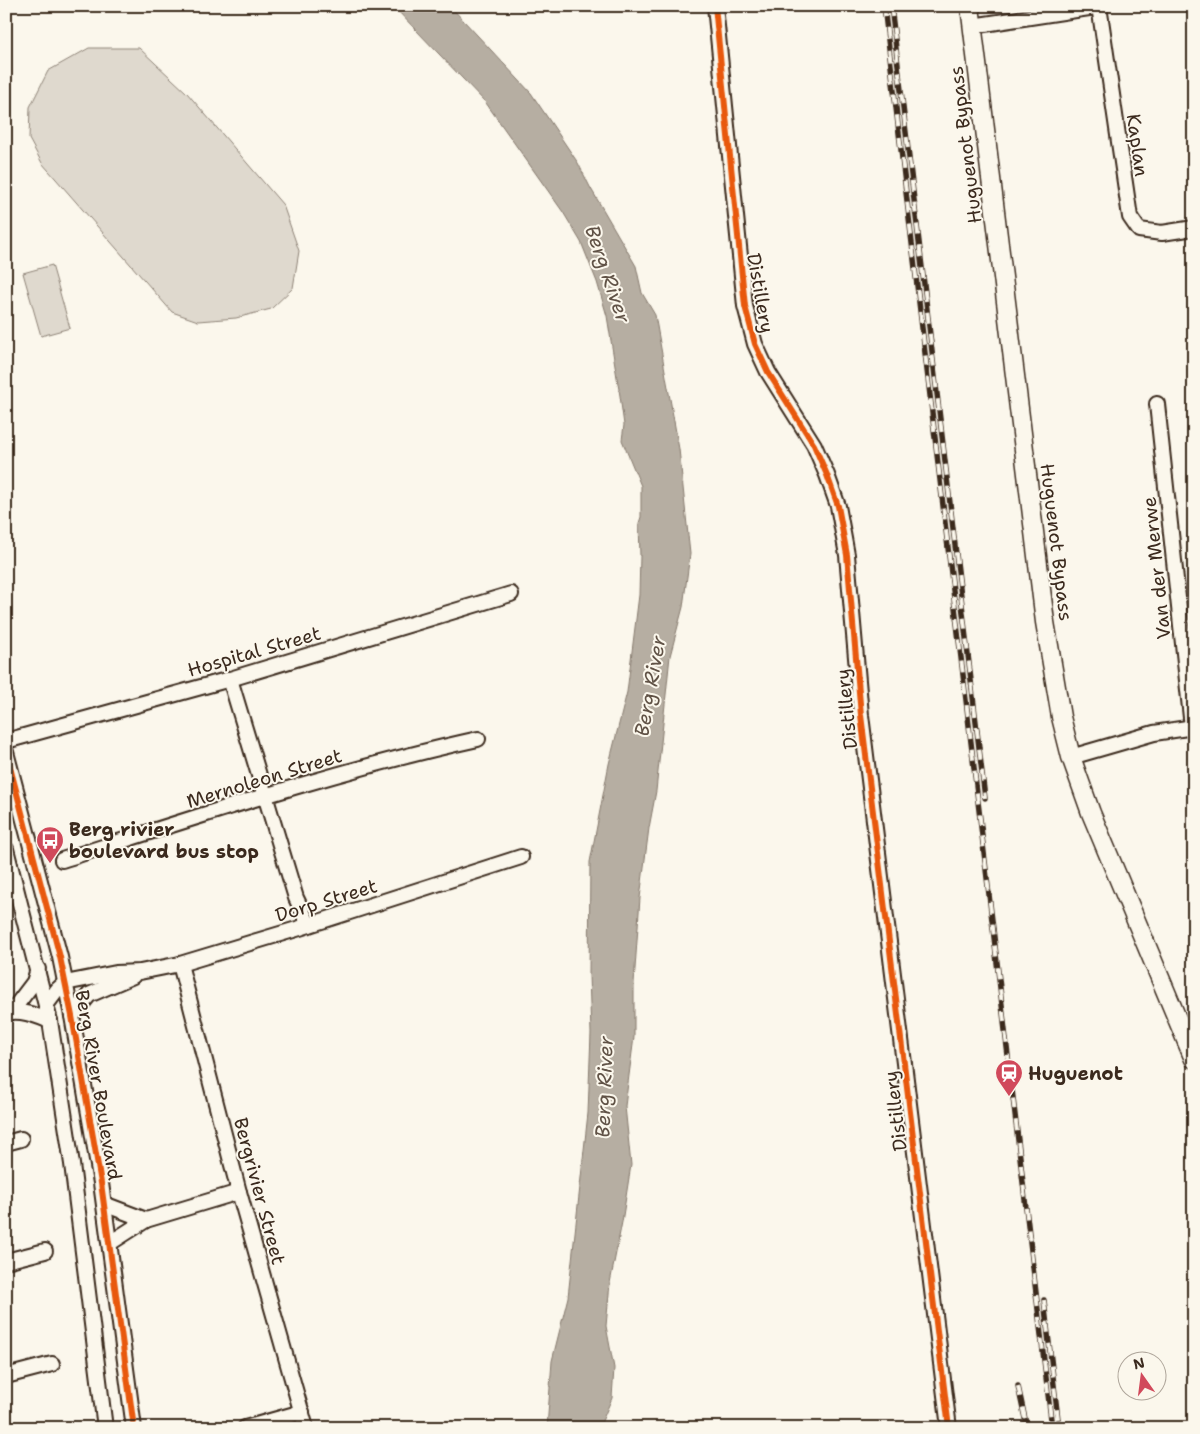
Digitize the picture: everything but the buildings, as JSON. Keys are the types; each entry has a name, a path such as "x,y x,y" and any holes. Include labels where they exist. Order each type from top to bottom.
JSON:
{"main road":[{"name":"Huguenot Bypass","path":"970,6 1045,622 1061,717 1071,757 1091,813 1194,1059"}],"street":[{"name":"Distillery","path":"715,6 745,306 755,344 768,372 814,445 827,475 838,506 847,555 861,715 949,1428"},
{"path":"972,26 1100,6"},
{"name":"Kaplan","path":"1100,6 1130,217 1139,230 1152,233 1194,228"},
{"name":"Van der Merwe","path":"1157,404 1193,727"},
{"name":"Hospital Street","path":"6,741 230,679 512,594"},
{"path":"230,679 296,898 309,925"},
{"path":"1071,757 1154,733 1193,727"},
{"name":"Mernoleon Street","path":"62,860 265,796 424,751 478,739"},
{"name":"Berg River Boulevard","path":"6,752 32,846 66,983 110,1243 134,1428"},
{"path":"6,849 50,1021 72,1164 105,1428"},
{"name":"Dorp Street","path":"66,983 103,975 140,972 180,964 521,858"},
{"path":"294,930 296,898"},
{"name":"Bergrivier Street","path":"180,964 239,1192 306,1428"},
{"path":"9,1012 34,982 38,969"},
{"name":"Dorp Street","path":"72,1016 88,995 140,972"},
{"path":"46,1005 58,989 66,983"},
{"path":"9,1012 29,1014 50,1021"},
{"path":"6,1143 21,1139"},
{"path":"110,1243 146,1220 239,1192"},
{"path":"104,1204 146,1220"},
{"path":"6,1261 44,1251"},
{"path":"6,1376 52,1364"},
{"path":"245,1428 302,1412"}],"shaded area":[{"path":"89,48 139,48 187,93 283,205 299,251 293,288 271,309 236,318 198,321 172,312 42,163 29,139 30,107 48,71"},
{"path":"52,265 70,328 41,336 23,273"}],"water":[{"name":"Berg River","path":"393,6 450,6 531,93 578,163 636,266 642,293 655,315 679,449 690,554 683,607 670,656 656,791 640,898 634,983 634,1037 625,1106 631,1165 610,1283 606,1326 614,1368 612,1398 599,1428 547,1428 552,1361 568,1297 588,1113 591,1033 589,975 590,862 609,764 627,692 639,595 641,486 622,440 624,425 607,316 597,282 581,242 563,212 486,103"}],"railway":[{"path":"884,6 1052,1428"},
{"path":"891,6 985,798"},
{"path":"1044,1300 1058,1419"},
{"path":"1018,1386 1027,1428"}],"cycle path":[{"path":"715,6 745,306 755,344 768,372 814,445 827,475 838,506 847,555 861,715 949,1428"},
{"path":"6,752 60,957 72,1016 101,1183 134,1428"}],"place":[{"name":"Berg rivier boulevard bus stop","path":"50,864"},
{"name":"Huguenot","path":"1009,1097"}]}
